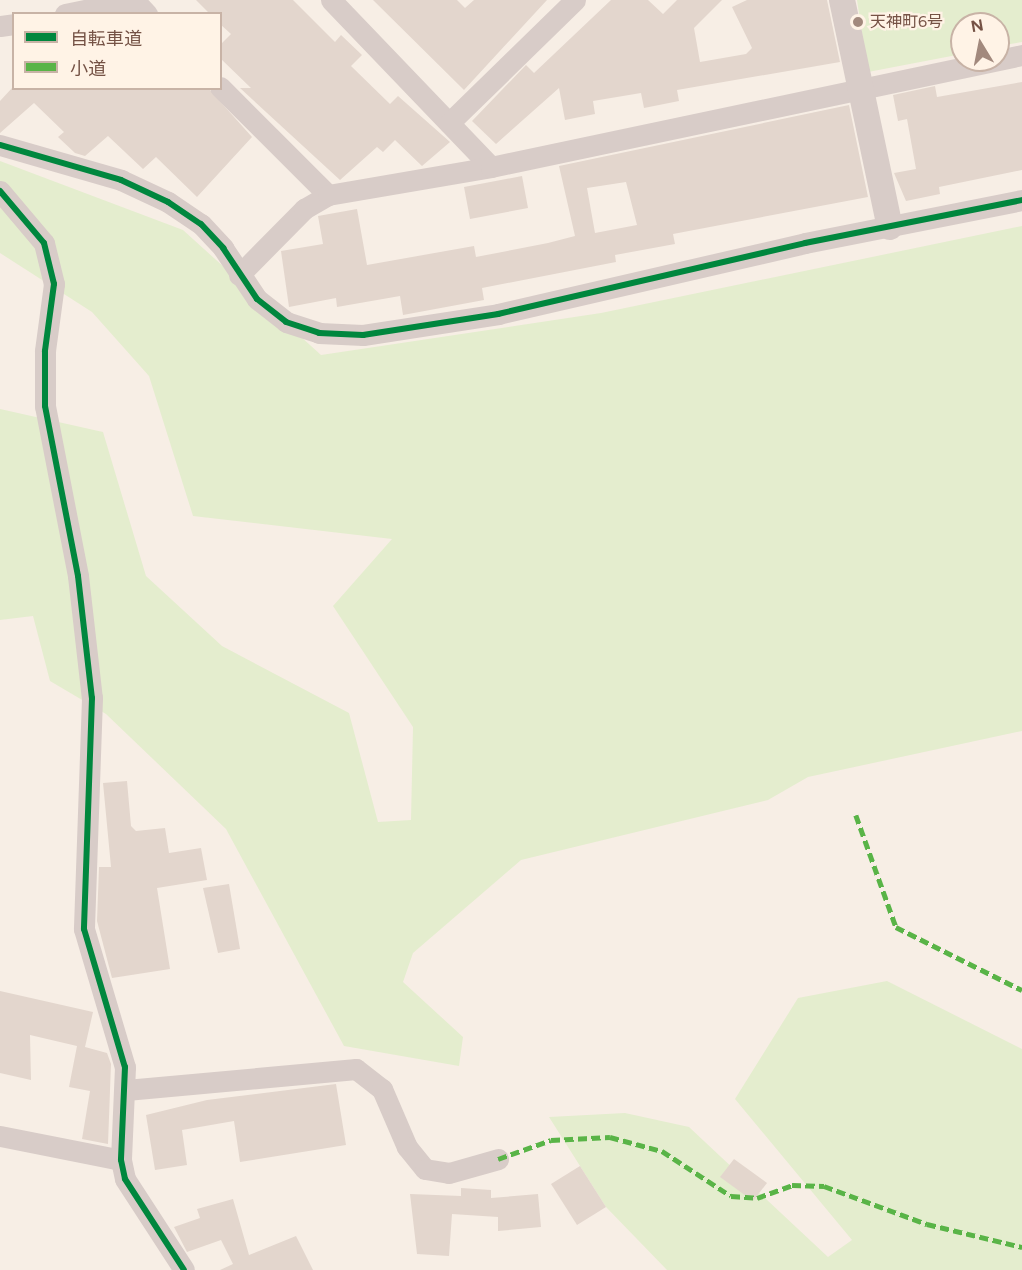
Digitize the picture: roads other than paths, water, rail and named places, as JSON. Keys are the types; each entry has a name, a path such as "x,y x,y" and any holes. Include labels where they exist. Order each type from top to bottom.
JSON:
{"street":[{"path":"75,12 134,0 145,12"},
{"path":"449,123 575,0"},
{"path":"842,0 890,227"},
{"path":"343,4 491,167"},
{"path":"239,275 304,209 328,195 491,167 1022,55"},
{"path":"222,89 328,195"},
{"path":"0,145 121,180 168,202 201,224 257,299 286,322 319,333 363,335 498,314 890,227 1022,201"},
{"path":"0,191 44,243 52,263 45,406 78,576 92,698 84,930 120,1042 126,1090 121,1160 124,1179 184,1270"},
{"path":"126,1090 356,1069 382,1089 407,1148 425,1168 449,1173 498,1159"},
{"path":"0,1136 121,1160"}],"place":[{"name":"天神町6号","path":"858,22"}]}
